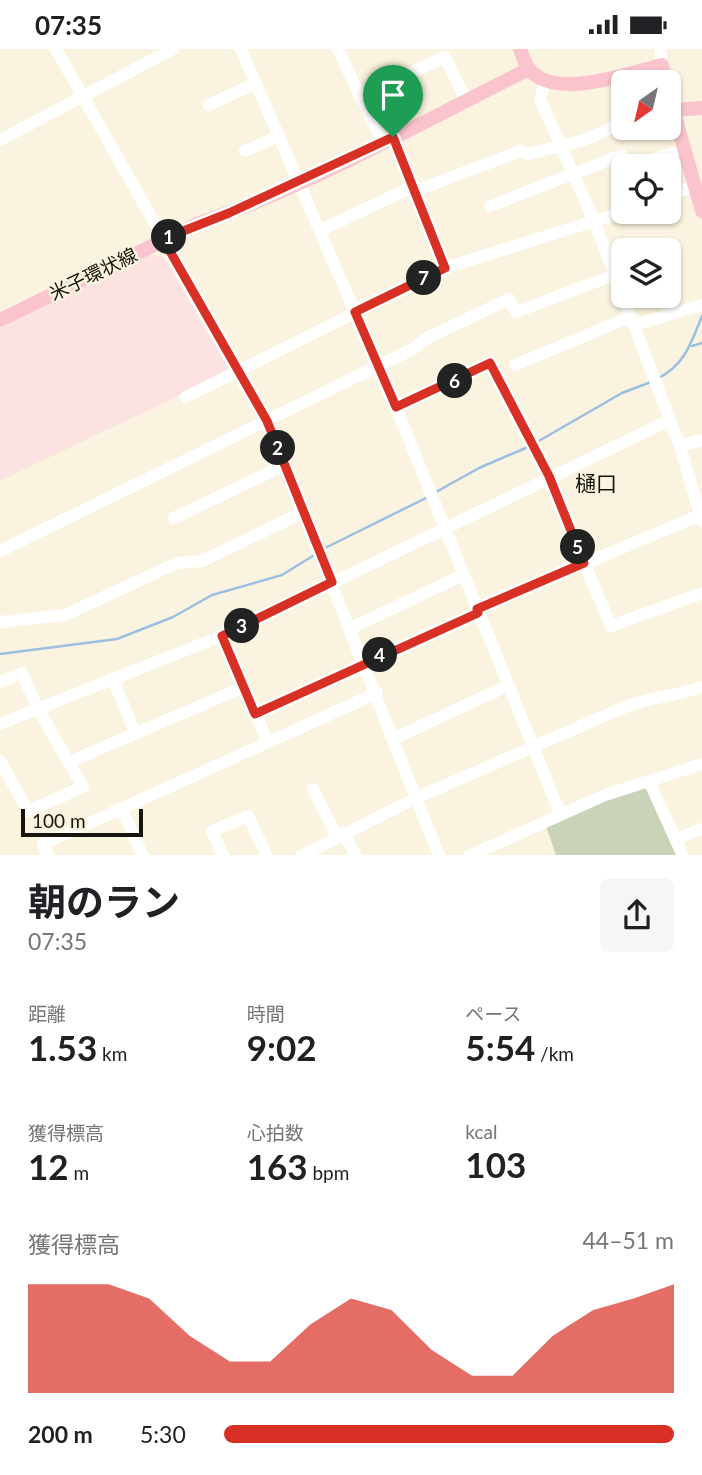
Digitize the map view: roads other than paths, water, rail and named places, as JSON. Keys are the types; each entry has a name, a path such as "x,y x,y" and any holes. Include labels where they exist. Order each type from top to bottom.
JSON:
{"main road":[{"path":"520,49 529,69 546,81 572,85 662,65 663,70"},
{"name":"米子環状線","path":"0,320 163,239 299,182 388,140 529,69"},
{"path":"681,110 702,108"},
{"path":"681,139 702,211"}],"street":[{"path":"56,49 267,421 395,738 439,855"},
{"path":"0,140 173,49"},
{"path":"241,49 396,407 560,813"},
{"path":"338,49 360,96 388,140 413,189 445,268"},
{"path":"660,49 662,65"},
{"path":"360,96 445,57 466,100"},
{"path":"546,81 540,99 611,267"},
{"path":"209,104 256,83"},
{"path":"321,230 413,189 520,151 528,154 584,140 611,128"},
{"path":"245,151 279,136"},
{"path":"671,154 685,150"},
{"path":"490,206 611,159"},
{"path":"681,191 695,186"},
{"path":"186,397 445,268 611,217"},
{"path":"0,551 509,299 516,312 611,276"},
{"path":"515,365 632,321 702,305"},
{"path":"255,714 584,563 701,518 680,446 627,308"},
{"path":"396,407 490,363 548,476 611,626 702,593"},
{"path":"0,724 222,636 444,526 670,420"},
{"path":"680,446 702,440"},
{"path":"174,518 285,465"},
{"path":"0,622 65,615 177,563 202,561 304,512"},
{"path":"351,628 463,575"},
{"path":"222,636 268,742"},
{"path":"0,682 22,673 38,709 82,787 28,811 0,761"},
{"path":"113,679 135,733"},
{"path":"395,738 507,686"},
{"path":"69,762 244,687"},
{"path":"303,855 416,798 627,706 648,699 668,699 702,687"},
{"path":"47,855 43,844 377,693"},
{"path":"471,855 560,813 702,764"},
{"path":"649,781 682,855"},
{"path":"313,789 355,855"},
{"path":"121,809 142,855"},
{"path":"223,855 212,831 248,816 267,855"},
{"path":"676,839 702,829"}],"waterway":[{"path":"657,379 681,360 702,316"},
{"path":"692,346 702,343"},
{"path":"537,442 622,393 651,382"},
{"path":"436,492 479,468 528,447"},
{"path":"321,550 428,497"},
{"path":"0,654 117,639 173,617 212,595 282,575 316,554"}],"district":[{"name":"樋口","path":"596,484"}]}
